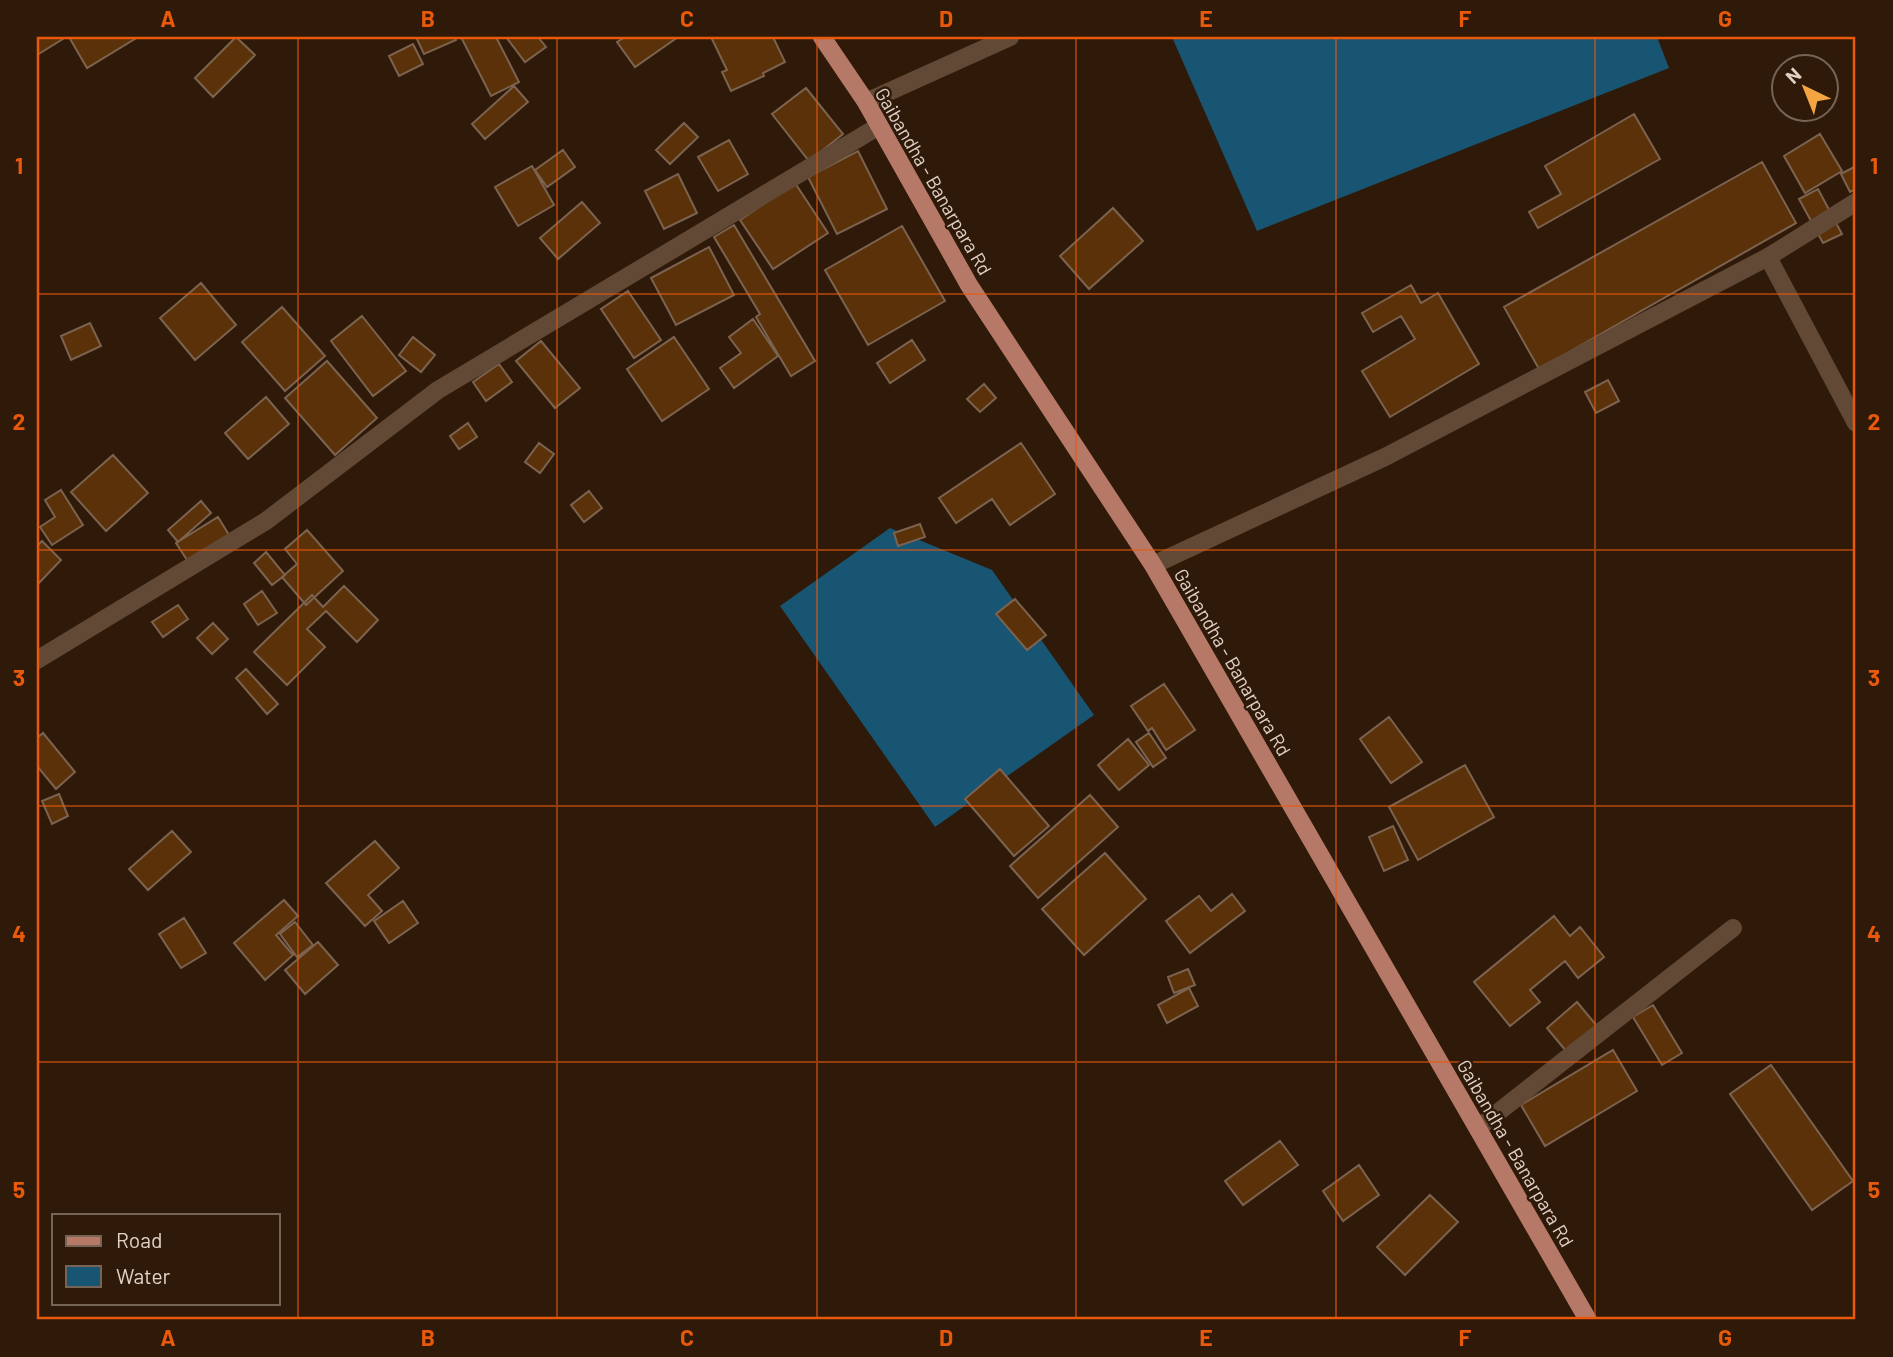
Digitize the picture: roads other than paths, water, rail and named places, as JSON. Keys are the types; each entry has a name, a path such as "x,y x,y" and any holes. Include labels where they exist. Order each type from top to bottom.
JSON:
{"main road":[{"name":"Gaibandha - Banarpara Rd","path":"822,37 866,102 968,285 1153,565 1588,1320"}],"street":[{"path":"866,102 1010,37"},
{"path":"37,660 265,521 438,390 879,126"},
{"path":"1153,565 1385,457 1768,257 1856,202"},
{"path":"1768,257 1856,423"},
{"path":"1478,1128 1733,928"}],"water":[{"path":"1172,37 1657,37 1669,68 1257,231"},
{"path":"890,528 992,570 1094,715 935,827 780,606"}]}
